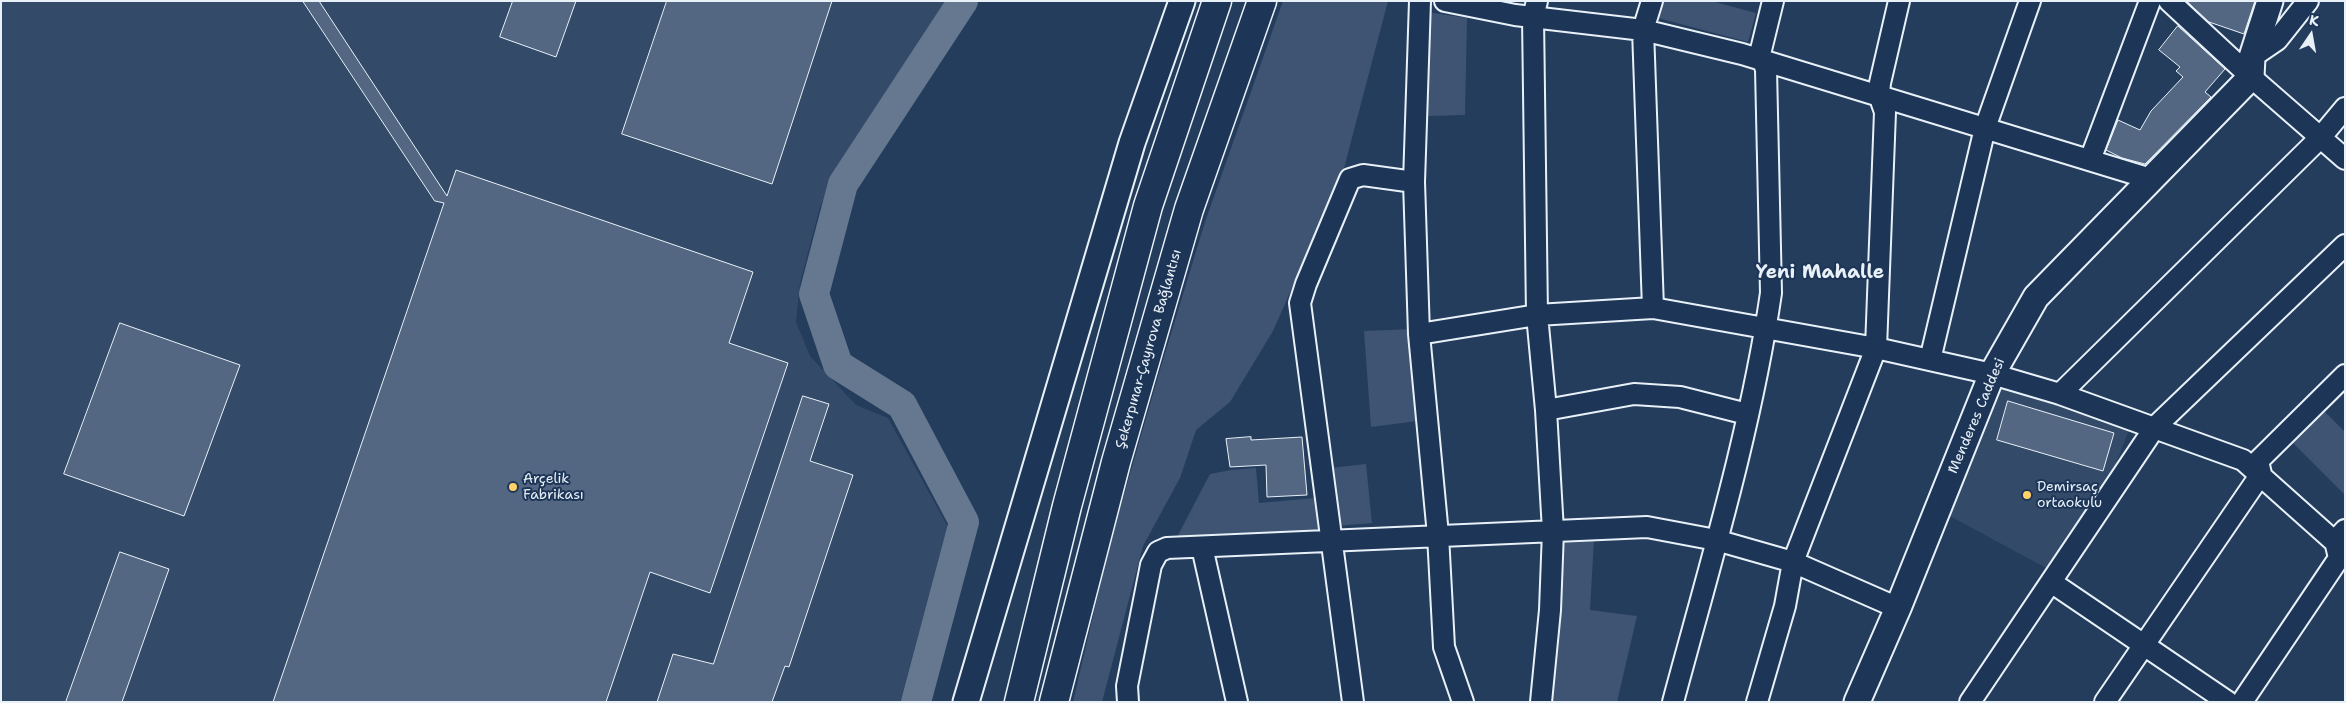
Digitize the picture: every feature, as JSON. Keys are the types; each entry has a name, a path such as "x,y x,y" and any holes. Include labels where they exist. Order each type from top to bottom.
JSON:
{"highway":[{"path":"1019,702 1067,506 1148,206 1217,1"},
{"name":"Şekerpınar-Çayırova Bağlantısı","path":"1054,702 1116,462 1189,209 1262,1"}],"street":[{"path":"966,702 1132,143 1182,1"},
{"path":"1420,1 1414,182 1419,334 1438,535 1444,648 1463,702"},
{"path":"1445,1 1535,9 1644,30 1788,68 2151,179"},
{"path":"1652,1 1644,30 1654,308"},
{"path":"1672,702 1716,540 1766,330 1771,293 1758,60 1773,1"},
{"path":"1757,702 1785,606 1793,562 1876,348 1880,96 1899,1"},
{"path":"1930,360 1985,128 2030,1"},
{"path":"2090,160 2150,1"},
{"path":"2169,1 2251,67 2320,138 2345,159"},
{"path":"2251,67 2270,1"},
{"path":"2251,67 2277,40 2308,1"},
{"path":"1535,9 1537,315 1546,410 1553,531 1550,610 1541,702"},
{"name":"Menderes Caddesi","path":"1861,700 1992,374 2036,297 2151,179 2251,67"},
{"path":"2060,394 2320,138 2345,108"},
{"path":"1353,702 1333,540 1300,303 1306,284 1350,179 1363,175 1414,182"},
{"path":"1970,702 2155,427 2345,244"},
{"path":"1419,334 1537,315 1654,308 1766,330 1876,348 1992,374 2060,394 2243,460 2341,541 2339,558 2242,702"},
{"path":"2105,702 2261,474 2258,461 2345,375"},
{"path":"1546,410 1634,394 1680,398 1747,414"},
{"path":"1128,702 1127,686 1153,558 1158,552 1167,548 1647,527 1716,540 1793,562 1898,608"},
{"path":"1202,547 1237,702"},
{"path":"2051,582 2228,702"}],"shaded area":[{"path":"1,1 957,1 857,137 820,207 800,283 796,322 810,356 856,405 888,418 948,527 900,702 1,702"},
{"path":"1283,1 1388,1 1343,172 1273,331 1230,402 1196,430 1180,478 1143,546 1102,702 1073,702 1110,543 1160,370 1205,222"},
{"path":"1663,1 1711,1 1756,13 1748,42 1658,18"},
{"path":"1433,13 1467,18 1465,115 1426,116 1429,15"},
{"path":"1414,329 1425,420 1371,427 1364,331"},
{"name":"Demirsaç ortaokulu","path":"2004,384 2131,424 2112,475 2048,569 1948,515"},
{"path":"2322,409 2345,432 2345,495 2290,440"},
{"path":"1366,464 1372,523 1336,526 1330,468"},
{"path":"1256,468 1259,503 1316,498 1319,532 1175,541 1210,474"},
{"path":"1562,538 1594,539 1590,610 1637,616 1617,702 1549,702"}],"building":[{"name":"Arçelik Fabrikası","path":"303,1 319,1 447,196 456,170 753,272 729,343 788,363 710,593 650,572 606,702 273,702 444,203 435,201"},
{"path":"513,1 576,1 556,57 500,37"},
{"path":"667,1 832,1 772,184 622,134"},
{"path":"2187,1 2255,1 2244,34 2209,22"},
{"path":"2178,26 2225,69 2205,92 2211,97 2145,164 2122,158 2106,150 2118,120 2140,130 2151,111 2183,77 2176,71 2180,67 2159,50"},
{"path":"120,323 240,365 184,516 64,474"},
{"path":"803,396 829,404 810,461 853,475 789,667 785,666 772,702 657,702 673,654 713,664"},
{"path":"2008,401 2114,433 2103,471 1997,440"},
{"path":"1251,437 1251,440 1302,437 1307,495 1267,497 1266,465 1230,467 1226,439"},
{"path":"120,552 169,569 122,702 66,702"}],"waterway":[{"path":"916,702 964,522 902,405 838,365 814,294 843,184 963,1"}],"place":[{"name":"Arçelik Fabrikası","path":"513,487"},
{"name":"Demirsaç ortaokulu","path":"2027,495"}],"district":[{"name":"Yeni Mahalle","path":"1820,273"}]}
